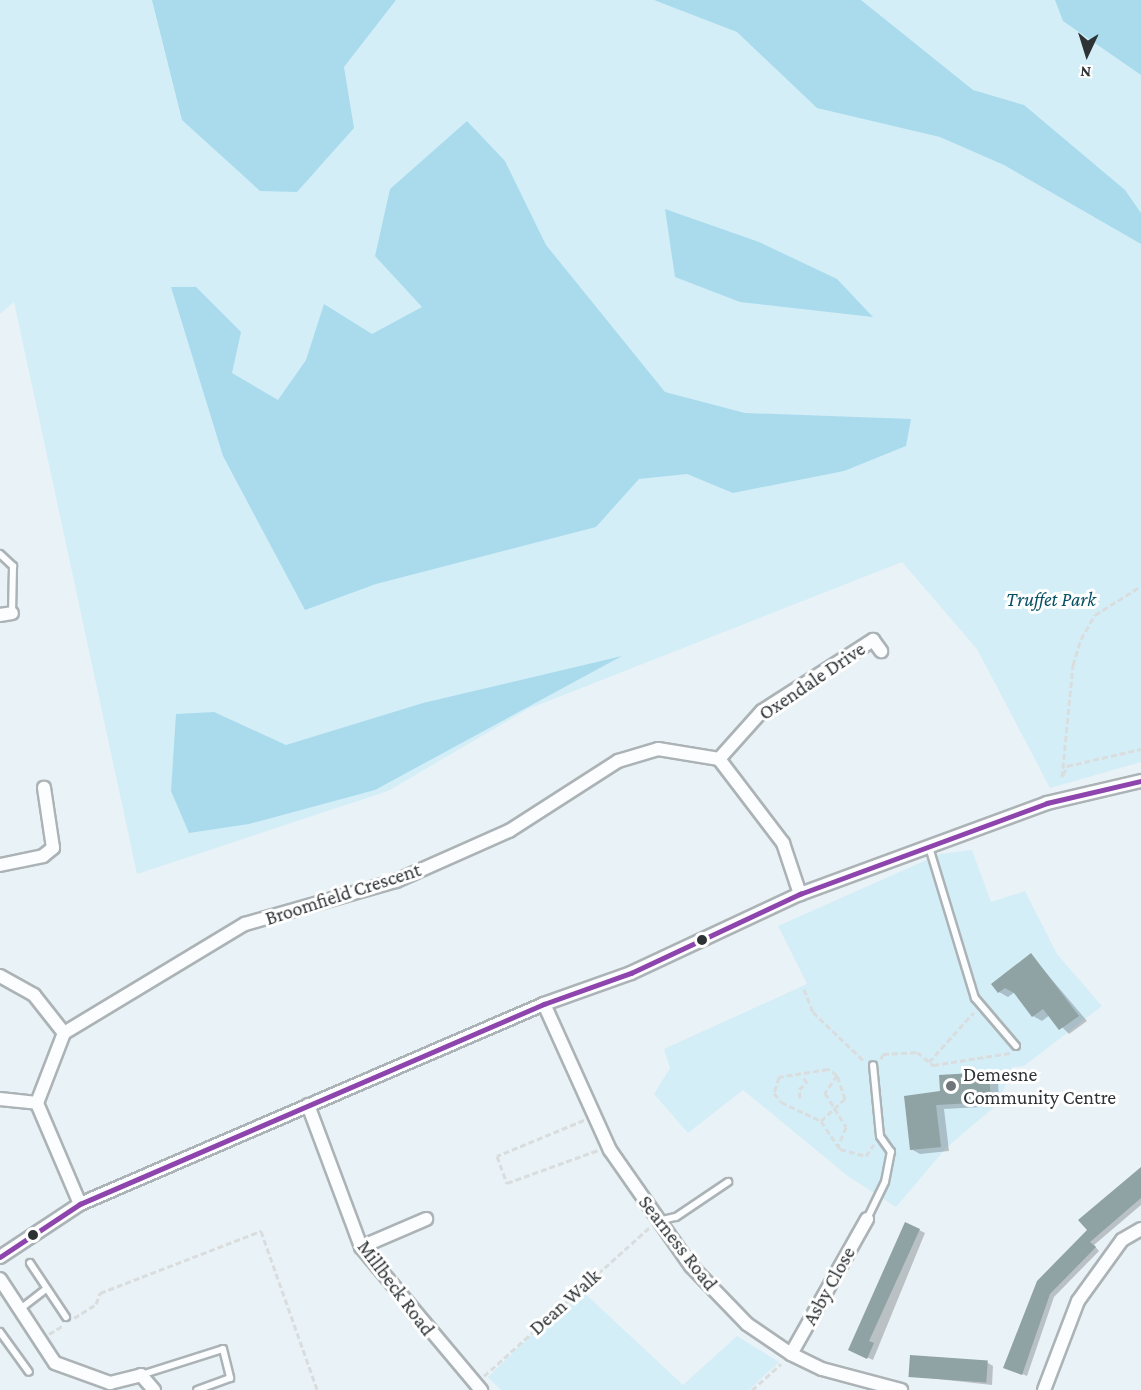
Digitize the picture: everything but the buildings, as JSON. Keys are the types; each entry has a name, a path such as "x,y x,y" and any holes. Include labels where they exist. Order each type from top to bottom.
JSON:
{"street":[{"name":"Oxendale Drive","path":"719,759 762,711 873,640 881,651"},
{"name":"Broomfield Crescent","path":"64,1033 245,924 396,881 509,831 618,761 658,749 719,759"},
{"path":"719,759 783,843 800,894"},
{"path":"0,1257 80,1204 544,1004 631,973 800,894 928,843 1047,803 1141,782"},
{"path":"0,865 43,856 52,848 44,788"},
{"path":"0,976 34,995 64,1033 37,1103 80,1204"},
{"name":"Searness Road","path":"544,1004 608,1147 691,1266 747,1324 791,1353 822,1370 892,1390"},
{"path":"0,1099 37,1103"},
{"name":"Millbeck Road","path":"308,1106 361,1247 478,1387"},
{"path":"361,1247 426,1219"},
{"name":"Asby Close","path":"791,1353 867,1219"},
{"path":"1044,1390 1078,1301 1122,1240 1141,1229"},
{"path":"0,1280 55,1363 112,1386 141,1375 154,1390"}],"lane":[{"path":"0,554 13,566 6,614"},
{"path":"928,843 981,1005 1016,1046"},
{"path":"867,1219 891,1160 887,1140 880,1136 873,1065"},
{"path":"658,1221 676,1217 728,1182"},
{"path":"30,1263 66,1317"},
{"path":"19,1310 46,1289"},
{"path":"0,1332 29,1372"},
{"path":"141,1375 224,1348 230,1378 197,1390"}],"path":[{"path":"1141,586 1095,615 1081,639 1073,665 1062,777 1067,766 1141,749"},
{"path":"804,989 813,1012 868,1066 873,1065 882,1054 916,1052 929,1062 1006,1058 1016,1046"},
{"path":"929,1062 981,1005"},
{"path":"803,1077 814,1069 837,1075 845,1089 837,1110 821,1121"},
{"path":"800,1098 799,1089 807,1083 803,1077 785,1073 774,1093 792,1110 821,1121 838,1146 866,1156 880,1136"},
{"path":"837,1075 825,1093 846,1127 838,1146"},
{"path":"593,1117 496,1156 507,1183 608,1147"},
{"name":"Dean Walk","path":"478,1387 658,1221"},
{"path":"39,1340 96,1304 100,1293 261,1230 317,1389"},
{"path":"753,1390 791,1353"}],"green space":[{"name":"Truffet Park","path":"0,0 1141,0 1141,762 1050,788 977,649 902,562 528,709 388,791 137,874 14,302 0,314"},
{"path":"972,850 991,902 1025,891 1057,954 1102,1006 1024,1066 1012,1067 999,1103 947,1147 896,1207 849,1177 743,1090 688,1133 654,1094 670,1068 664,1049 807,984 778,926 940,854"},
{"path":"579,1288 683,1385 737,1336 779,1362 749,1390 501,1390 488,1377"}],"shaded area":[{"path":"152,0 396,0 344,67 354,128 297,192 260,191 182,120"},
{"path":"654,0 861,0 973,90 1024,105 1125,190 1141,213 1141,244 1004,165 940,137 817,108 737,32"},
{"path":"1055,0 1141,0 1141,75 1063,21"},
{"path":"467,121 505,161 546,245 665,392 745,413 911,419 906,446 844,471 733,493 687,474 639,479 596,527 376,584 305,610 223,456 171,287 196,287 241,332 232,373 278,400 306,360 324,304 372,334 422,307 375,256 390,189"},
{"path":"665,209 759,242 837,279 873,317 740,302 675,277"},
{"path":"622,656 375,790 249,824 189,833 171,791 176,714 214,712 286,745 423,703"}],"transit line":[{"path":"0,1257 80,1204 544,1004 631,973 800,894 1047,803 1141,781"}],"place":[{"name":"Demesne Community Centre","path":"951,1086"}]}
